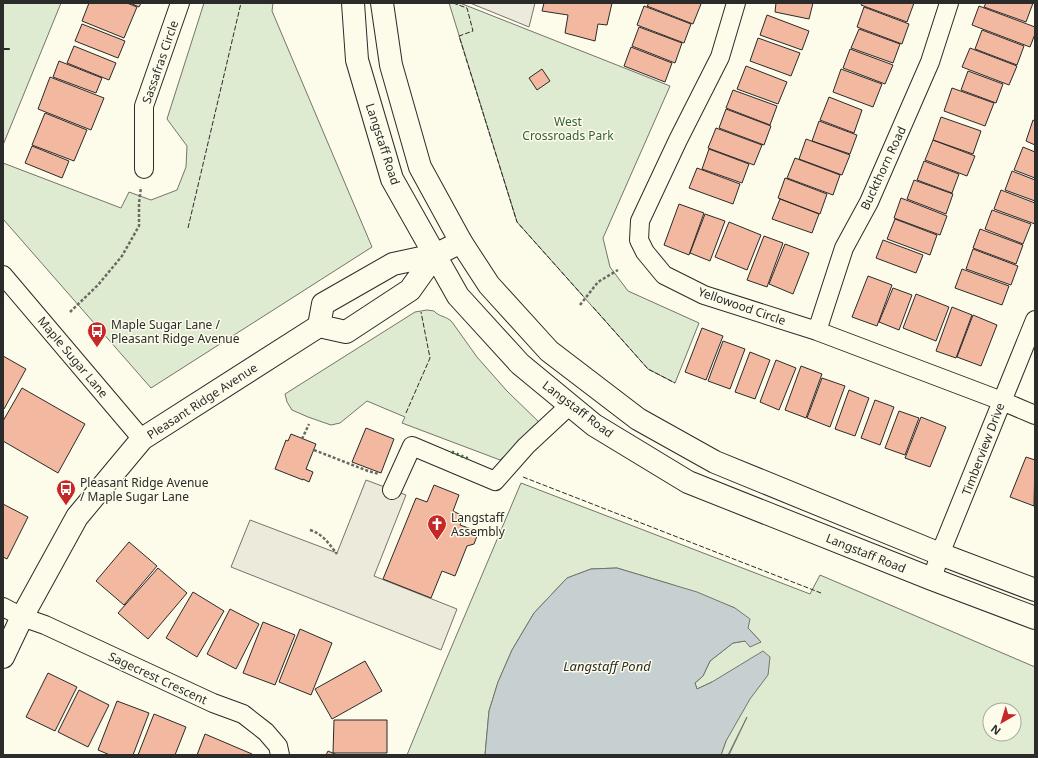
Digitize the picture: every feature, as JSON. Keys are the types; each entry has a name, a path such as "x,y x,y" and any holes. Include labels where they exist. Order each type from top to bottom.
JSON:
{"main road":[{"name":"Langstaff Road","path":"353,3 357,60 392,178 458,296 520,364 594,425 688,482 932,579 1035,618"},
{"path":"382,3 391,64 420,167 461,242 489,285 549,351 638,418 715,462 940,554 1035,590"},
{"path":"434,255 410,290 346,332 319,326 323,304 393,264 434,255 461,242"},
{"name":"Pleasant Ridge Avenue","path":"3,657 22,617 78,517 142,440 319,326"}],"street":[{"name":"Sassafras Circle","path":"144,169 144,106 180,3"},
{"name":"Yellowood Circle","path":"736,3 720,57 678,140 640,221 640,240 645,252 664,275 704,295 817,331 1035,415"},
{"name":"Buckthorn Road","path":"817,331 844,248 872,195 930,62 949,3"},
{"name":"Maple Sugar Lane","path":"3,275 142,440"},
{"name":"Timberview Drive","path":"932,579 940,554 1035,320"},
{"path":"392,490 412,446 495,481 526,446 570,405"},
{"name":"Sagecrest Crescent","path":"3,607 213,703 243,714 266,732 278,746 280,755"}],"path":[{"path":"70,312 98,285 122,256 138,226 139,203 144,169"},
{"path":"580,305 598,282 618,270"},
{"path":"302,439 309,424"},
{"path":"314,450 368,472"},
{"path":"310,530 316,532 322,537 337,554"}],"green space":[{"path":"3,3 61,3 3,145"},
{"path":"204,3 273,3 272,11 372,247 151,388 3,219 3,163 121,208 129,192 151,200 177,190 186,167 187,146 167,119"},
{"name":"West Crossroads Park","path":"449,3 460,3 670,86 603,238 610,267 628,291 699,323 675,383 648,369 517,222"},
{"path":"427,310 434,311 452,322 477,357 507,391 542,425 500,460 402,423 405,417 367,401 340,423 331,425 292,410 287,402 285,394 415,312"},
{"path":"521,483 810,594 820,575 1035,667 1035,755 729,755 747,717 728,755 721,755 726,741 712,682 697,689 695,683 703,676 710,661 733,643 745,641 761,642 748,628 735,608 670,584 617,568 591,569 567,578 534,613 512,650 498,682 489,711 485,755 407,755"}],"shaded area":[{"path":"470,3 535,3 529,27"},
{"path":"366,480 406,495 374,576 457,609 441,650 231,567 250,520 337,553"}],"water":[{"name":"Langstaff Pond","path":"617,568 697,592 735,608 750,619 748,628 761,642 750,647 745,641 733,643 710,661 703,676 695,683 697,689 712,682 763,651 770,657 768,675 750,699 726,741 721,755 485,755 489,711 498,682 512,650 534,613 567,578 591,569"}],"building":[{"path":"89,3 127,3 137,7 124,38 82,21"},
{"path":"130,3 141,3 139,7"},
{"path":"544,3 612,3 607,25 598,24 595,41 565,33 568,15 542,11"},
{"path":"649,3 701,4 693,24 647,6"},
{"path":"776,3 813,3 809,19 775,12"},
{"path":"862,3 914,3 907,22 861,5"},
{"path":"986,3 1033,3 1026,22 984,7"},
{"path":"644,6 691,24 684,43 637,25"},
{"path":"979,6 1035,27 1035,34 1030,47 972,25"},
{"path":"864,7 909,24 902,44 857,27"},
{"path":"767,15 809,31 802,50 760,35"},
{"path":"82,24 125,41 118,58 75,41"},
{"path":"639,27 682,43 675,63 632,46"},
{"path":"859,29 900,44 893,63 851,48"},
{"path":"982,30 1024,46 1017,65 975,49"},
{"path":"758,38 800,53 791,76 750,61"},
{"path":"74,46 116,63 109,80 67,63"},
{"path":"631,47 672,63 665,82 624,66"},
{"path":"970,48 1017,66 1009,85 962,67"},
{"path":"850,49 893,65 885,84 843,68"},
{"path":"59,61 102,78 96,93 53,77"},
{"path":"746,66 787,82 778,104 737,89"},
{"path":"542,69 550,81 537,90 529,78"},
{"path":"841,69 882,84 873,107 833,92"},
{"path":"968,71 1003,84 996,103 961,90"},
{"path":"50,77 104,98 91,130 38,109"},
{"path":"952,88 994,103 985,126 944,111"},
{"path":"733,90 777,106 770,125 726,108"},
{"path":"829,97 862,110 854,133 820,120"},
{"path":"726,109 771,126 764,145 719,128"},
{"path":"45,113 87,130 74,161 32,145"},
{"path":"941,117 981,131 973,154 933,140"},
{"path":"1033,120 1035,121 1035,145 1026,141"},
{"path":"819,121 857,135 850,154 812,141"},
{"path":"716,128 762,145 754,165 708,148"},
{"path":"806,139 850,155 842,175 799,159"},
{"path":"933,140 975,156 967,176 925,160"},
{"path":"32,146 69,161 62,178 25,163"},
{"path":"1023,147 1035,152 1035,178 1014,170"},
{"path":"709,149 749,164 742,183 702,169"},
{"path":"795,158 840,175 833,195 787,178"},
{"path":"924,161 959,174 952,193 917,180"},
{"path":"697,168 740,184 733,204 689,188"},
{"path":"1012,171 1035,180 1035,201 1005,190"},
{"path":"785,178 827,194 820,214 778,198"},
{"path":"914,180 953,194 946,214 907,199"},
{"path":"1001,190 1035,203 1035,224 994,209"},
{"path":"901,198 947,216 940,235 894,218"},
{"path":"780,199 819,214 812,233 772,219"},
{"path":"679,204 704,213 689,255 664,245"},
{"path":"992,210 1031,224 1023,244 985,229"},
{"path":"705,214 725,221 710,261 690,253"},
{"path":"895,219 937,235 930,255 887,239"},
{"path":"729,222 761,235 747,270 715,257"},
{"path":"980,229 1023,245 1016,264 973,248"},
{"path":"764,236 783,243 767,287 747,280"},
{"path":"883,240 923,255 916,273 876,258"},
{"path":"785,244 809,253 793,294 769,284"},
{"path":"973,249 1018,266 1011,285 966,269"},
{"path":"962,269 1009,286 1002,305 955,288"},
{"path":"868,276 892,285 877,326 852,317"},
{"path":"893,288 912,295 899,330 879,322"},
{"path":"916,294 949,307 936,341 903,328"},
{"path":"952,307 972,315 956,358 936,351"},
{"path":"973,315 997,325 981,366 957,357"},
{"path":"702,328 723,336 706,380 685,372"},
{"path":"723,341 745,349 730,389 708,381"},
{"path":"750,352 770,360 755,399 735,392"},
{"path":"3,356 26,369 4,409 3,409"},
{"path":"776,360 796,368 779,410 760,402"},
{"path":"801,366 822,374 806,418 785,410"},
{"path":"822,378 845,386 830,427 807,418"},
{"path":"22,388 85,424 58,473 3,441 3,421"},
{"path":"849,390 869,398 855,436 835,429"},
{"path":"875,400 894,407 880,445 861,438"},
{"path":"899,411 919,418 905,455 885,448"},
{"path":"921,417 946,427 930,467 905,458"},
{"path":"366,428 394,439 381,473 352,462"},
{"path":"291,434 316,444 306,469 313,472 309,482 275,469 286,440 288,441"},
{"path":"1026,457 1035,460 1034,506 1010,497"},
{"name":"Langstaff Assembly","path":"434,485 459,495 453,511 463,516 460,525 474,530 477,536 474,544 467,546 455,576 442,571 431,598 383,579 416,498 427,502"},
{"path":"3,504 28,517 7,559 3,557"},
{"path":"129,542 157,566 124,605 96,581"},
{"path":"158,568 187,593 148,639 118,613"},
{"path":"193,592 224,611 197,657 166,638"},
{"path":"230,609 259,624 236,669 207,654"},
{"path":"263,622 295,635 275,685 243,673"},
{"path":"300,629 332,643 311,695 279,682"},
{"path":"365,661 382,691 332,719 315,689"},
{"path":"48,673 77,687 55,731 26,717"},
{"path":"79,690 109,705 88,747 58,732"},
{"path":"117,701 149,713 133,755 110,755 98,750"},
{"path":"154,714 186,727 175,755 138,755"},
{"path":"334,720 387,720 387,753 333,753"},
{"path":"205,734 252,754 252,755 197,755"},
{"path":"328,751 337,755 326,755"}],"hedge":[{"path":"452,452 469,459"}],"fence":[{"path":"188,228 241,3"},
{"path":"453,3 467,8 473,31 459,36 517,222 583,296"},
{"path":"593,307 648,369 675,383"},
{"path":"406,413 430,358 421,312"},
{"path":"523,477 821,593"}],"wall":[{"path":"3,49 9,49"}],"place":[{"name":"Maple Sugar Lane / Pleasant Ridge Avenue","path":"97,348"},
{"name":"Pleasant Ridge Avenue / Maple Sugar Lane","path":"66,506"},
{"name":"Langstaff Assembly","path":"437,541"}]}
